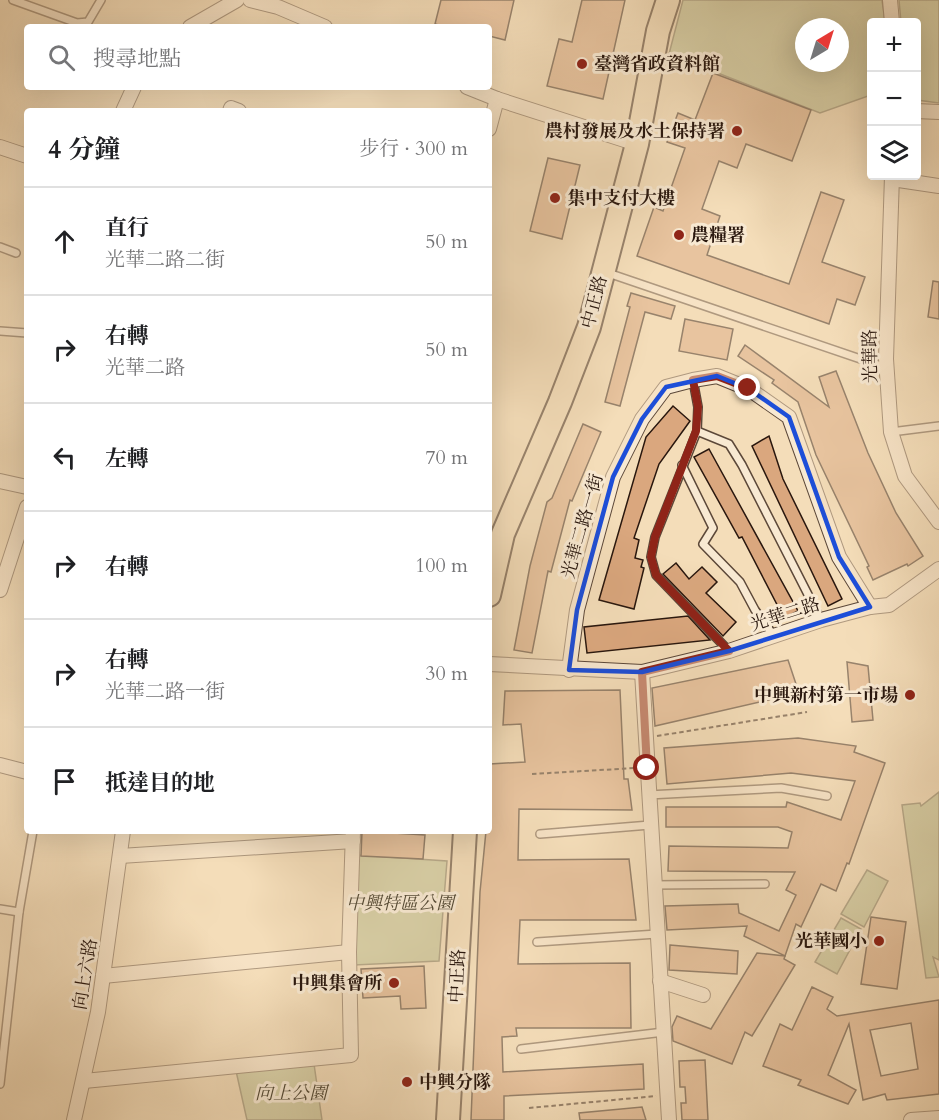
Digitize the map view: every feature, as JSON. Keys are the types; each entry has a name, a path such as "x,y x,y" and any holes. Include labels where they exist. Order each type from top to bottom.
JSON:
{"main road":[{"name":"中正路","path":"492,569 496,534 585,337 637,144 658,31 668,0"},
{"name":"中正路","path":"448,1120 465,834"}],"street":[{"path":"195,24 237,0"},
{"path":"250,0 278,7 318,24"},
{"path":"890,0 892,18"},
{"path":"124,108 133,90"},
{"path":"474,90 637,144"},
{"path":"492,118 497,99"},
{"path":"921,111 939,112"},
{"path":"0,147 24,155"},
{"name":"光華路","path":"892,180 887,368 891,432 905,476 939,522"},
{"path":"908,180 939,186"},
{"name":"光華二路一街","path":"569,670 577,610 614,477 642,419 666,387 693,380 717,376 728,380 748,388 789,417 839,557 870,607"},
{"path":"0,481 24,486"},
{"path":"0,590 3,568 24,515"},
{"name":"光華二路","path":"492,664 642,672 729,651 821,620 870,607 889,605 939,569"},
{"path":"642,672 669,1120"},
{"path":"0,765 24,771"},
{"name":"向上六路","path":"75,1120 103,976 123,834"},
{"path":"84,1081 351,1055 350,952 353,836 120,856"},
{"path":"103,976 350,952"},
{"path":"660,981 703,995"},
{"path":"911,1120 939,1118"}],"lane":[{"path":"14,0 77,23 88,22 101,0"},
{"path":"0,247 16,253"},
{"path":"603,272 887,368"},
{"path":"0,331 24,333"},
{"path":"693,380 698,407 696,431 655,537 651,557 656,575 729,651"},
{"path":"891,432 939,426"},
{"path":"696,431 729,444 821,620"},
{"path":"682,465 713,528 703,544 740,582 755,610 774,636"},
{"path":"648,795 781,788 827,795"},
{"path":"540,834 650,825"},
{"path":"0,1084 19,912 32,834"},
{"path":"654,885 765,884"},
{"path":"0,909 19,912"},
{"path":"537,942 657,934"},
{"path":"521,1048 664,1032"}],"path":[{"path":"645,738 807,712"},
{"path":"532,774 647,768"},
{"path":"530,1108 668,1095"}],"highlighted area":[{"path":"717,376 749,389 789,417 839,557 870,607 729,651 642,672 569,670 577,610 613,477 642,419 666,387"}],"green space":[{"path":"683,0 882,0 884,18 867,18 867,96 820,113 669,54"},
{"path":"899,0 939,0 939,103 921,101 921,18 901,18"},
{"path":"939,792 939,960 933,957 939,977 926,978 902,805 920,803 921,806"},
{"name":"中興特區公園","path":"357,855 447,861 439,961 354,965"},
{"path":"867,870 888,881 864,927 841,914"},
{"path":"841,918 861,929 837,974 815,962"},
{"name":"向上公園","path":"314,1064 322,1120 247,1120 236,1071"}],"building":[{"path":"441,0 514,0 505,40 492,37 492,24 435,24"},
{"name":"臺灣省政資料館","path":"582,0 625,0 603,99 547,86 559,39 572,42"},
{"name":"農糧署","path":"713,73 811,110 792,161 746,144 737,168 719,161 702,209 720,216 707,255 789,284 821,192 844,200 822,262 865,277 855,305 837,299 829,324 637,256 654,207 663,211 685,148 667,142 678,113 695,120"},
{"name":"集中支付大樓","path":"548,158 580,165 562,239 530,231"},
{"path":"933,281 939,282 939,319 928,317"},
{"path":"631,293 675,306 671,319 645,312 620,406 605,402 630,307 627,306"},
{"path":"685,319 733,329 727,360 679,351"},
{"path":"745,345 829,407 819,377 836,371 868,453 896,513 923,556 908,566 907,564 873,580 867,567 869,566 816,455 798,402 772,383 774,380 738,356"},
{"path":"673,406 690,421 659,464 634,538 639,540 635,558 643,560 641,567 644,568 634,609 599,600 646,437"},
{"path":"583,424 601,432 572,501 570,500 551,572 548,571 532,653 514,650 530,566 547,502 552,498"},
{"path":"769,436 783,479 842,599 828,606 752,446"},
{"path":"709,449 798,611 784,618 742,537 739,538 694,457"},
{"path":"676,563 689,579 702,567 717,582 706,593 736,622 723,636 663,574"},
{"path":"688,616 710,640 587,653 584,627"},
{"path":"788,660 799,693 655,726 652,688"},
{"path":"847,662 868,666 873,720 852,722"},
{"path":"620,690 624,779 628,779 632,810 519,809 518,860 629,859 636,920 520,920 518,964 630,963 631,1028 516,1028 517,1036 502,1037 503,1072 643,1064 644,1089 504,1096 504,1120 471,1120 480,892 486,834 492,834 492,764 525,762 521,724 503,725 505,691"},
{"path":"798,738 856,746 854,752 885,763 849,864 847,863 836,891 821,884 801,927 796,924 785,956 744,936 747,926 667,930 665,906 738,904 739,913 779,931 796,895 786,890 795,872 668,871 669,846 788,848 792,832 778,827 666,827 666,807 786,807 787,802 841,820 855,781 791,773 667,784 664,748"},
{"path":"362,834 425,835 423,859 361,856"},
{"path":"871,917 906,922 897,989 861,984"},
{"path":"670,945 738,951 737,974 669,970"},
{"path":"757,953 785,956 784,959 795,965 752,1036 745,1032 732,1064 673,1041 672,1027 677,1016 711,1029"},
{"name":"中興集會所","path":"424,966 426,1008 401,1009 400,996 363,998 361,969"},
{"path":"812,987 833,997 827,1009 837,1016 939,1000 939,1094 887,1100 885,1094 863,1100 849,1024 828,1075 856,1090 848,1104 798,1085 801,1080 763,1066 780,1024 792,1030","holes":["911,1023 918,1069 881,1076 870,1030"]},
{"path":"705,1060 708,1120 682,1120 681,1103 686,1103 685,1087 680,1087 679,1061"},
{"path":"642,1107 646,1120 580,1120 579,1113"}],"place":[{"name":"臺灣省政資料館","path":"582,64"},
{"name":"農村發展及水土保持署","path":"737,131"},
{"name":"集中支付大樓","path":"555,198"},
{"name":"農糧署","path":"679,235"},
{"name":"中興新村第一市場","path":"910,695"},
{"name":"光華國小","path":"879,941"},
{"name":"中興集會所","path":"394,983"},
{"name":"中興分隊","path":"407,1082"}],"route":[{"path":"647,768 642,672 729,651 656,575 651,557 655,537 696,431 698,407 693,380 717,376 748,388"}]}
